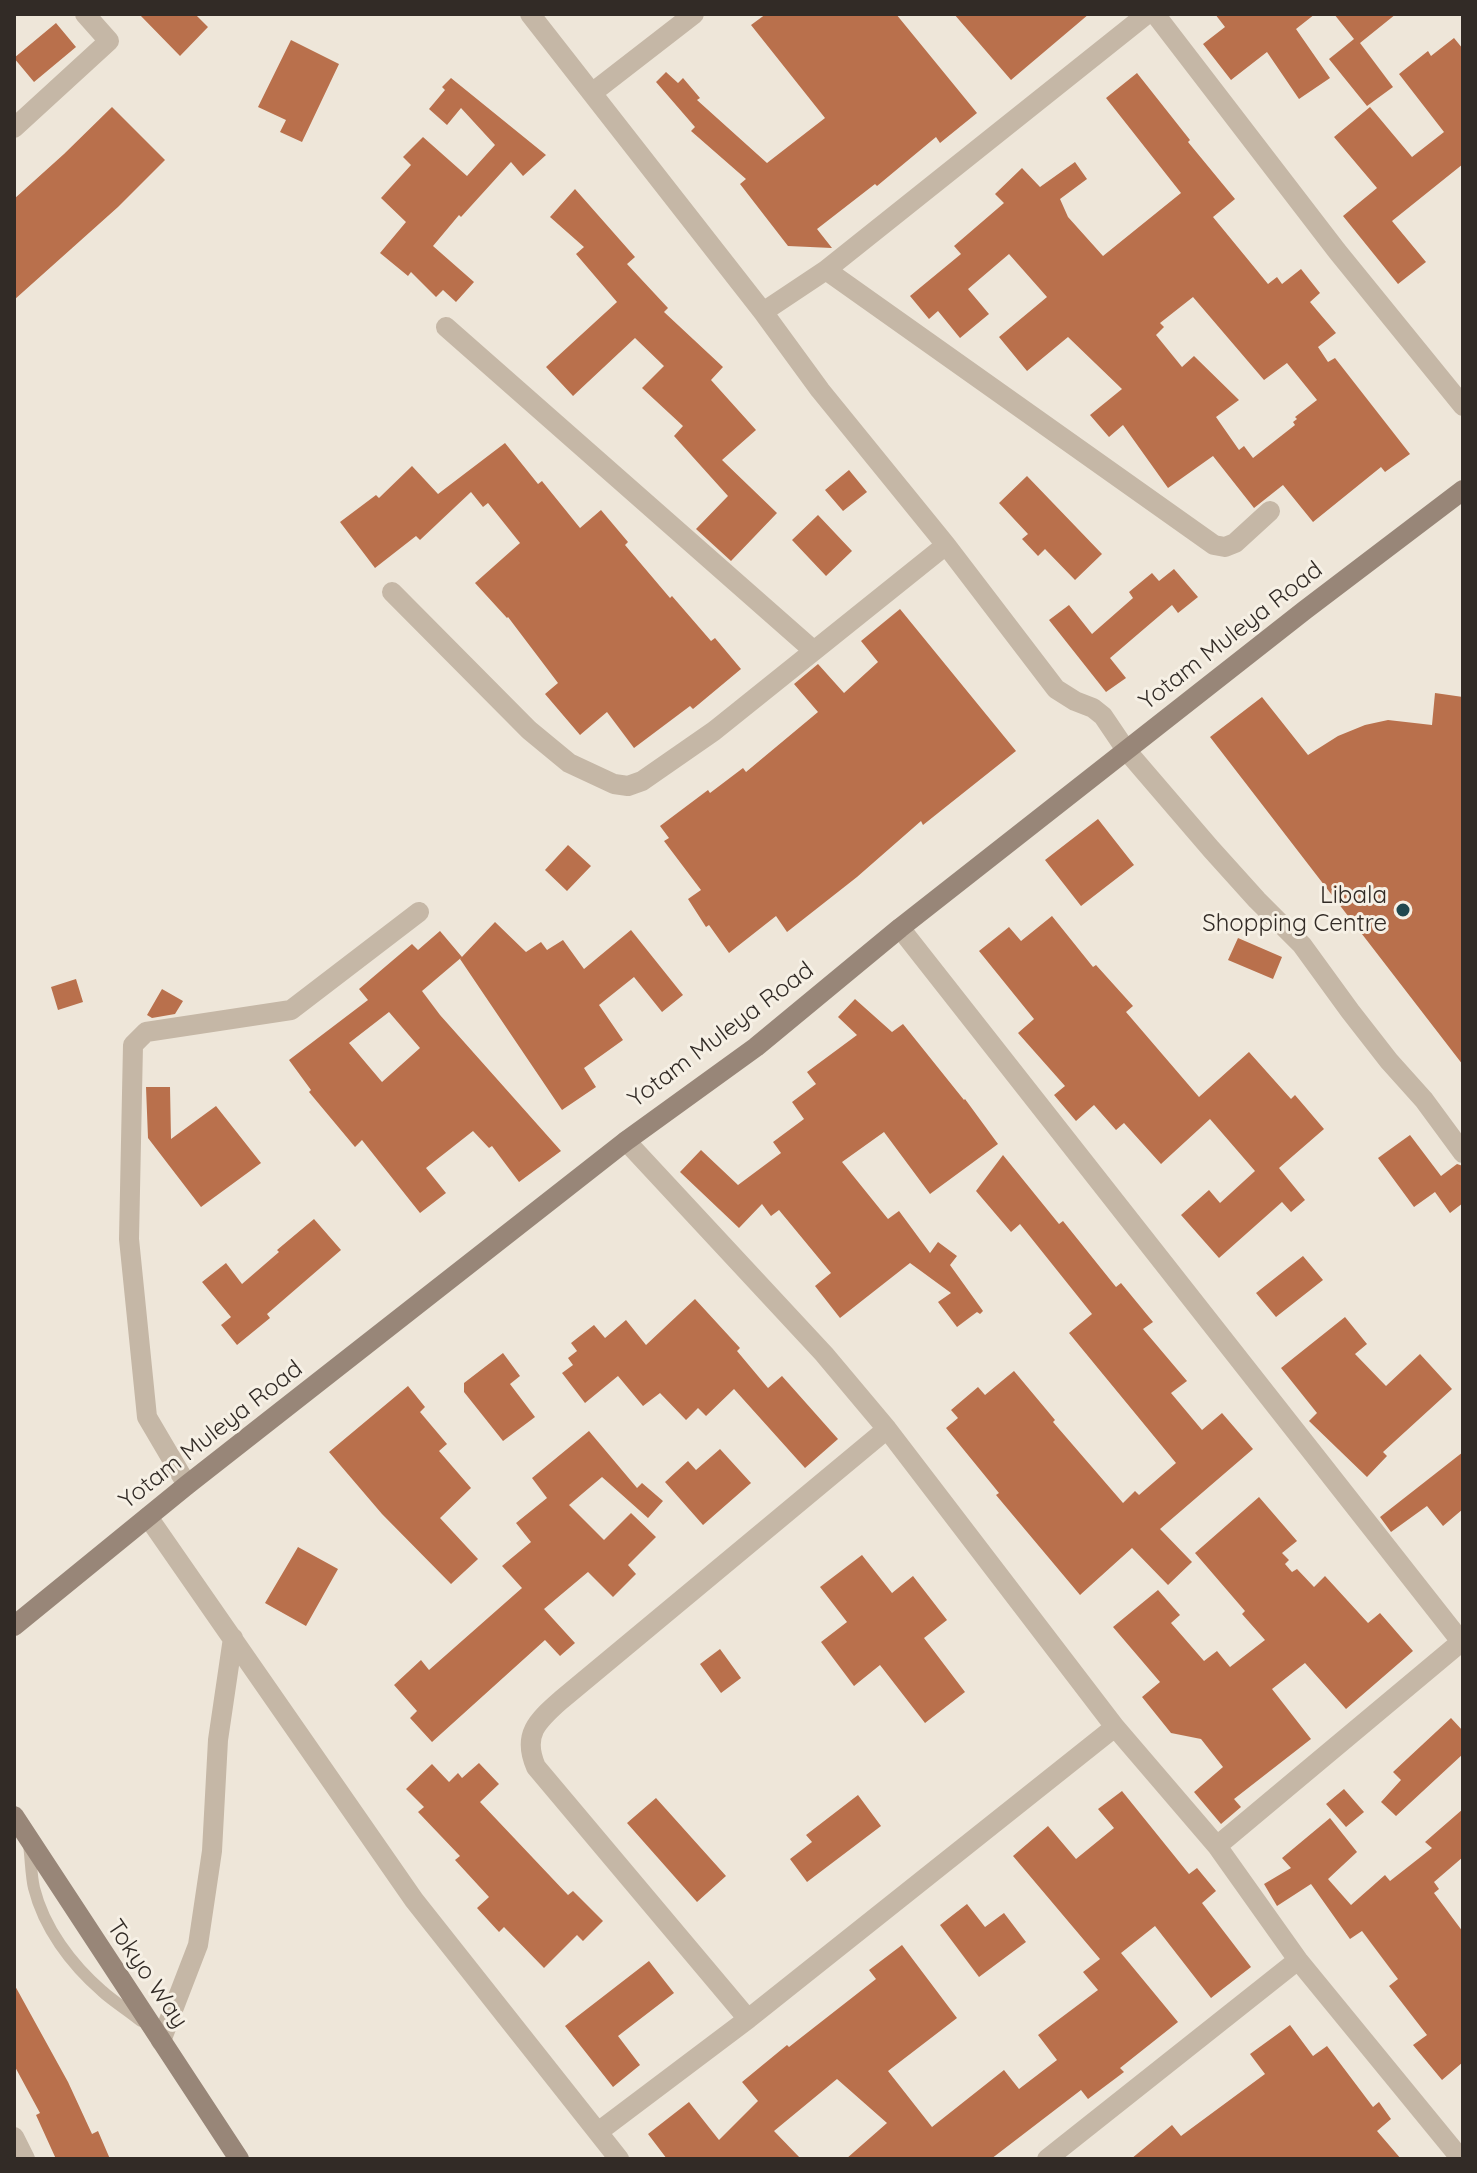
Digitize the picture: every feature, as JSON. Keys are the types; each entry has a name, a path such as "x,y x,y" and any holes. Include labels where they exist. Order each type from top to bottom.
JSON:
{"street":[{"path":"14,128 109,41 85,14"},
{"path":"530,14 1056,689 1103,716 1126,750 1257,900 1302,945 1357,1021 1424,1100 1463,1153"},
{"path":"592,93 694,14"},
{"path":"763,312 826,270 1147,14"},
{"path":"1155,14 1337,251 1463,406"},
{"path":"826,270 1214,545 1225,547 1235,543 1270,511"},
{"path":"446,327 814,651"},
{"name":"Yotam Muleya Road","path":"14,1626 187,1485 626,1141 756,1047 900,928 1463,490"},
{"path":"392,592 529,730 569,763 614,784 628,786 661,769 714,731 946,545"},
{"path":"187,1485 147,1417 129,1239 133,1045 146,1032 291,1010 419,912"},
{"path":"900,928 1462,1643 1217,1846"},
{"path":"626,1141 824,1354 887,1429 1115,1727 1217,1846 1298,1960 1461,2159"},
{"path":"748,2019 536,1767 529,1751 532,1731 561,1700 887,1429"},
{"path":"148,1517 414,1900 619,2159"},
{"path":"161,2041 198,1945 212,1851 218,1740 233,1638"},
{"path":"598,2132 748,2019 1115,1727"},
{"name":"Tokyo Way","path":"19,1828 239,2159"},
{"path":"1047,2159 1298,1960"},
{"path":"14,2137 25,2159"}],"lane":[{"path":"19,1828 39,1903 63,1950 104,1993 129,2010 161,2041"}],"building":[{"path":"139,14 195,14 208,27 180,56"},
{"path":"766,14 896,14 977,113 940,143 936,137 877,186 875,184 817,229 832,248 788,246 740,184 746,179 691,131 695,127 656,82 666,72 678,83 683,78 700,98 697,100 767,163 825,118 751,25"},
{"path":"954,14 1089,14 1011,80"},
{"path":"1215,14 1315,14 1296,29 1330,78 1299,99 1267,52 1231,80 1203,44 1225,27"},
{"path":"1334,14 1396,14 1360,43 1393,87 1367,106 1329,59 1354,39"},
{"path":"56,23 76,47 34,82 14,58"},
{"path":"1454,38 1463,49 1463,164 1392,221 1426,262 1398,284 1343,216 1377,188 1334,137 1370,107 1412,157 1444,132 1399,74 1428,51 1431,56"},
{"path":"291,40 339,64 302,142 280,132 286,120 258,107"},
{"path":"1137,73 1235,199 1213,217 1268,284 1277,277 1282,284 1301,269 1320,293 1310,302 1336,333 1318,347 1328,362 1335,358 1410,454 1385,472 1381,467 1313,522 1283,485 1254,508 1213,456 1168,488 1123,425 1109,437 1090,415 1122,389 1068,337 1027,371 999,337 1047,297 1009,254 968,289 989,314 960,338 938,311 929,319 910,296 961,254 954,246 1004,203 995,194 1022,168 1040,187 1075,162 1087,179 1060,199 1068,217 1103,256 1181,193 1106,98","holes":["1193,297 1264,380 1287,363 1317,400 1295,417 1295,425 1253,458 1244,446 1239,450 1216,417 1239,400 1194,356 1182,367 1156,335 1164,327 1160,323"]},
{"path":"451,78 546,155 523,176 511,162 433,246 474,282 456,302 443,290 436,297 411,272 408,276 380,253 406,222 381,198 411,165 403,157 423,137 467,176 495,145 461,108 447,125 429,109"},
{"path":"112,107 165,160 118,207 14,300 14,199"},
{"path":"575,189 635,257 627,264 668,308 664,312 723,367 711,380 756,430 722,460 777,513 731,561 696,529 728,496 674,436 683,426 642,388 664,366 635,338 573,396 546,367 617,302 576,254 584,247 550,217"},
{"path":"505,443 538,484 542,481 580,528 601,510 628,542 625,545 670,598 672,596 711,641 715,638 741,669 693,709 690,706 634,748 607,712 580,735 545,694 558,683 508,617 475,583 520,543 488,503 483,507 471,492 420,540 416,536 375,568 340,522 376,495 379,498 412,466 438,494"},
{"path":"849,470 867,492 843,511 825,490"},
{"path":"1027,476 1102,554 1075,580 1045,549 1038,556 1022,539 1028,534 999,503"},
{"path":"818,515 852,551 826,576 792,540"},
{"path":"1174,569 1198,597 1178,613 1172,605 1110,658 1126,678 1106,692 1049,620 1069,605 1092,634 1133,598 1129,592 1152,573 1159,581"},
{"path":"900,609 1016,751 923,825 921,821 787,932 776,916 729,953 709,925 706,927 688,899 701,890 664,841 669,838 660,826 743,768 746,772 818,712 794,684 818,664 844,693 878,662 861,641"},
{"name":"Libala Shopping Centre","path":"1435,693 1463,697 1463,1065 1210,737 1262,697 1308,755 1338,736 1365,725 1388,720 1432,725"},
{"path":"1098,819 1134,865 1081,906 1045,860"},
{"path":"568,845 591,866 567,891 545,870"},
{"path":"1052,916 1093,967 1096,965 1133,1006 1126,1012 1199,1097 1249,1052 1291,1099 1295,1095 1324,1129 1279,1168 1305,1200 1291,1212 1282,1202 1219,1258 1181,1215 1209,1190 1220,1203 1255,1171 1210,1119 1161,1164 1124,1123 1116,1130 1094,1105 1076,1121 1054,1095 1065,1086 1018,1033 1034,1019 979,951 1009,927 1021,941"},
{"path":"495,922 526,952 541,942 547,950 563,940 584,969 631,930 683,995 662,1012 634,977 599,1005 623,1040 584,1068 596,1087 562,1110 460,959"},
{"path":"440,931 462,957 422,991 561,1151 519,1182 492,1146 489,1148 473,1131 426,1168 446,1193 420,1213 362,1140 355,1147 309,1092 311,1090 289,1060 368,1000 359,989 412,944 418,950","holes":["389,1012 420,1048 382,1082 349,1043"]},
{"path":"1238,938 1282,957 1273,979 1228,960"},
{"path":"76,979 83,1002 58,1010 51,987"},
{"path":"162,989 183,1001 175,1014 152,1018 147,1015"},
{"path":"855,999 892,1032 903,1024 998,1144 930,1194 884,1132 842,1162 888,1219 899,1211 930,1253 938,1242 957,1256 950,1265 983,1311 957,1327 938,1302 951,1293 910,1263 840,1318 815,1286 831,1273 779,1210 771,1216 762,1204 739,1228 680,1172 701,1150 738,1185 781,1153 773,1142 804,1119 792,1102 816,1084 807,1072 857,1035 838,1017"},
{"path":"146,1087 170,1087 171,1139 216,1106 261,1163 201,1207 148,1138"},
{"path":"1410,1135 1441,1176 1457,1164 1463,1166 1463,1203 1450,1213 1435,1192 1414,1207 1378,1158"},
{"path":"1003,1155 1059,1224 1063,1221 1116,1287 1121,1283 1153,1322 1143,1329 1187,1381 1171,1393 1202,1430 1222,1413 1253,1449 1160,1529 1192,1562 1168,1585 1132,1548 1080,1595 996,1495 999,1493 946,1428 958,1418 951,1410 978,1387 985,1395 1014,1371 1055,1420 1053,1422 1123,1503 1135,1491 1139,1495 1176,1463 1069,1333 1092,1314 1020,1224 1011,1232 976,1191"},
{"path":"314,1219 341,1250 267,1314 270,1318 237,1345 221,1325 231,1317 202,1282 226,1263 242,1284"},
{"path":"1303,1256 1323,1280 1276,1317 1256,1293"},
{"path":"695,1299 740,1348 737,1351 768,1388 782,1376 838,1439 805,1468 734,1389 706,1416 698,1408 686,1420 660,1393 643,1406 618,1376 585,1403 562,1373 573,1365 568,1358 577,1351 571,1343 594,1325 605,1338 626,1320 646,1345"},
{"path":"1345,1317 1367,1344 1355,1354 1386,1386 1420,1354 1452,1389 1383,1452 1387,1456 1367,1477 1309,1421 1317,1413 1281,1368"},
{"path":"503,1353 520,1376 510,1384 535,1417 503,1441 464,1392 464,1383"},
{"path":"408,1386 425,1407 420,1412 447,1444 439,1451 471,1488 440,1518 478,1559 451,1584 382,1514 329,1452"},
{"path":"589,1431 637,1488 642,1483 663,1501 648,1518 602,1477 569,1505 604,1540 631,1513 656,1537 628,1565 636,1574 613,1597 588,1572 544,1609 575,1643 560,1656 545,1640 432,1742 410,1718 417,1711 394,1685 421,1660 429,1670 522,1588 502,1566 531,1542 516,1523 547,1498 532,1478"},
{"path":"720,1449 751,1483 703,1525 665,1482 688,1461 696,1470"},
{"path":"1463,1452 1463,1509 1443,1526 1427,1506 1391,1532 1380,1517"},
{"path":"1259,1497 1297,1541 1282,1553 1289,1560 1285,1564 1292,1572 1297,1569 1314,1587 1325,1576 1368,1623 1380,1613 1413,1651 1346,1709 1305,1663 1272,1689 1311,1739 1234,1799 1241,1807 1221,1824 1194,1792 1223,1767 1201,1739 1171,1733 1142,1697 1160,1682 1113,1627 1158,1590 1180,1615 1171,1623 1204,1661 1217,1651 1230,1667 1265,1640 1242,1614 1245,1611 1195,1553"},
{"path":"298,1547 338,1569 306,1626 265,1603"},
{"path":"862,1555 892,1593 913,1576 947,1620 924,1638 965,1692 925,1723 880,1665 854,1686 821,1642 847,1622 820,1587"},
{"path":"720,1649 741,1678 721,1693 700,1664"},
{"path":"1451,1718 1463,1731 1463,1754 1396,1816 1381,1802 1401,1780 1393,1772"},
{"path":"479,1763 499,1784 480,1802 568,1895 573,1891 603,1921 583,1941 577,1935 544,1968 504,1927 499,1932 477,1908 489,1897 455,1860 460,1856 418,1812 424,1807 406,1789 432,1764 449,1782 458,1773 462,1778"},
{"path":"1344,1789 1364,1812 1346,1827 1326,1804"},
{"path":"1122,1791 1189,1874 1197,1868 1216,1891 1202,1903 1251,1967 1211,1998 1155,1926 1121,1953 1178,2022 1120,2068 1124,2072 1088,2099 1081,2090 991,2159 846,2159 887,2123 837,2079 774,2131 801,2159 667,2159 648,2134 689,2102 719,2140 758,2101 742,2082 876,1979 869,1970 902,1945 957,2018 888,2071 932,2127 1004,2070 1019,2089 1057,2060 1038,2035 1098,1990 1083,1972 1100,1959 1013,1856 1048,1826 1076,1859 1114,1828 1098,1809"},
{"path":"858,1795 881,1826 807,1882 790,1859 812,1842 806,1835"},
{"path":"656,1798 726,1876 697,1902 627,1823"},
{"path":"1463,1809 1463,1857 1434,1882 1439,1889 1434,1893 1463,1932 1463,2062 1442,2080 1413,2045 1427,2035 1389,1986 1398,1979 1362,1931 1350,1939 1311,1884 1277,1906 1264,1884 1291,1868 1282,1858 1330,1818 1357,1852 1328,1879 1351,1905 1385,1875 1390,1881 1432,1848 1425,1842"},
{"path":"967,1904 985,1927 1004,1913 1026,1942 979,1977 940,1925"},
{"path":"649,1961 674,1993 618,2036 640,2065 613,2087 565,2026"},
{"path":"14,1984 68,2082 92,2134 98,2131 110,2159 56,2159 36,2115 40,2113 14,2065"},
{"path":"1290,2025 1313,2056 1327,2046 1373,2107 1379,2102 1391,2119 1377,2131 1401,2159 1131,2159 1172,2125 1181,2136 1265,2074 1250,2054"}],"place":[{"name":"Libala Shopping Centre","path":"1403,910"}]}
